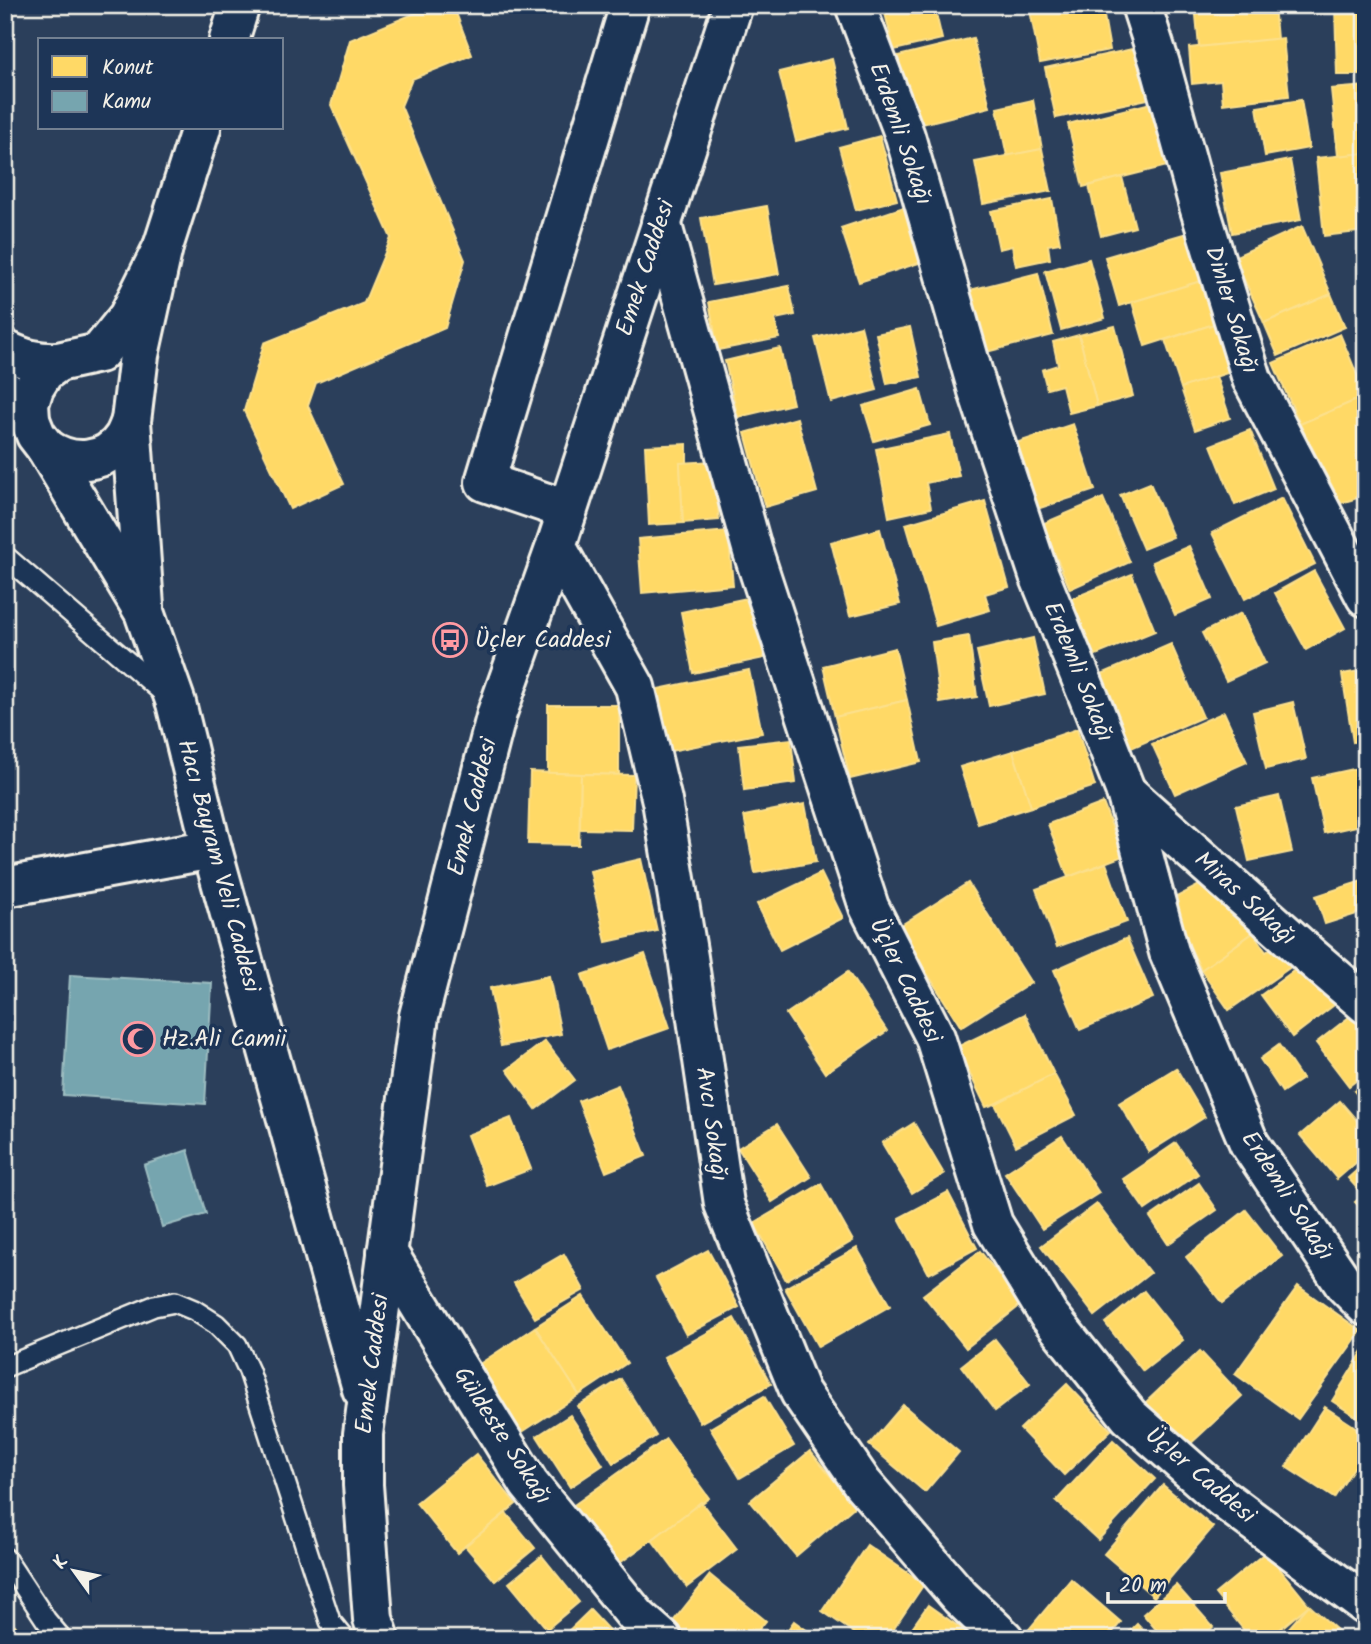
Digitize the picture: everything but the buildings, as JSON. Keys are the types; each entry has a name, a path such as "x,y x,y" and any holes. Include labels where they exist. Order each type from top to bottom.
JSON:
{"street":[{"path":"230,38 240,5"},
{"path":"567,510 485,482 630,5"},
{"name":"Emek Caddesi","path":"380,1639 373,1619 363,1485 363,1434 419,1016 497,713 556,546 733,5"},
{"name":"Erdemli Sokağı","path":"855,5 905,136 978,391 1039,575 1126,792 1169,952 1249,1143 1344,1284 1366,1306"},
{"name":"Dinler Sokağı","path":"1141,5 1252,379 1362,589"},
{"path":"1160,64 1164,5"},
{"path":"5,391 55,454 66,459 83,461 99,457 114,449 125,436 132,413 139,355 163,247 200,130"},
{"name":"Üçler Caddesi","path":"661,222 753,552 869,907 936,1037 993,1224 1048,1314 1129,1416 1222,1498 1366,1605"},
{"path":"144,611 38,434 29,404 34,388 44,372 72,360 99,353 128,317 163,247"},
{"path":"5,350 32,361 97,359 120,375 128,388 132,413 144,611"},
{"path":"1362,589 1366,539"},
{"name":"Avcı Sokağı","path":"556,546 635,687 662,801 724,1204 800,1392 862,1483 960,1597 1004,1639"},
{"name":"Hacı Bayram Veli Caddesi","path":"144,611 176,703 212,849 366,1405"},
{"name":"Miras Sokağı","path":"1126,792 1366,1004"},
{"path":"5,887 212,849"},
{"name":"Güldeste Sokağı","path":"387,1252 529,1484 637,1617 662,1639"}],"lane":[{"path":"5,556 176,703"},
{"path":"5,1367 154,1306 175,1303 194,1310 216,1324 237,1345 249,1371 330,1621 345,1639"},
{"path":"5,1558 46,1620 62,1639"}],"place":[{"name":"Üçler Caddesi","path":"450,640"},
{"name":"Hz.Ali Camii","path":"138,1039"}]}
